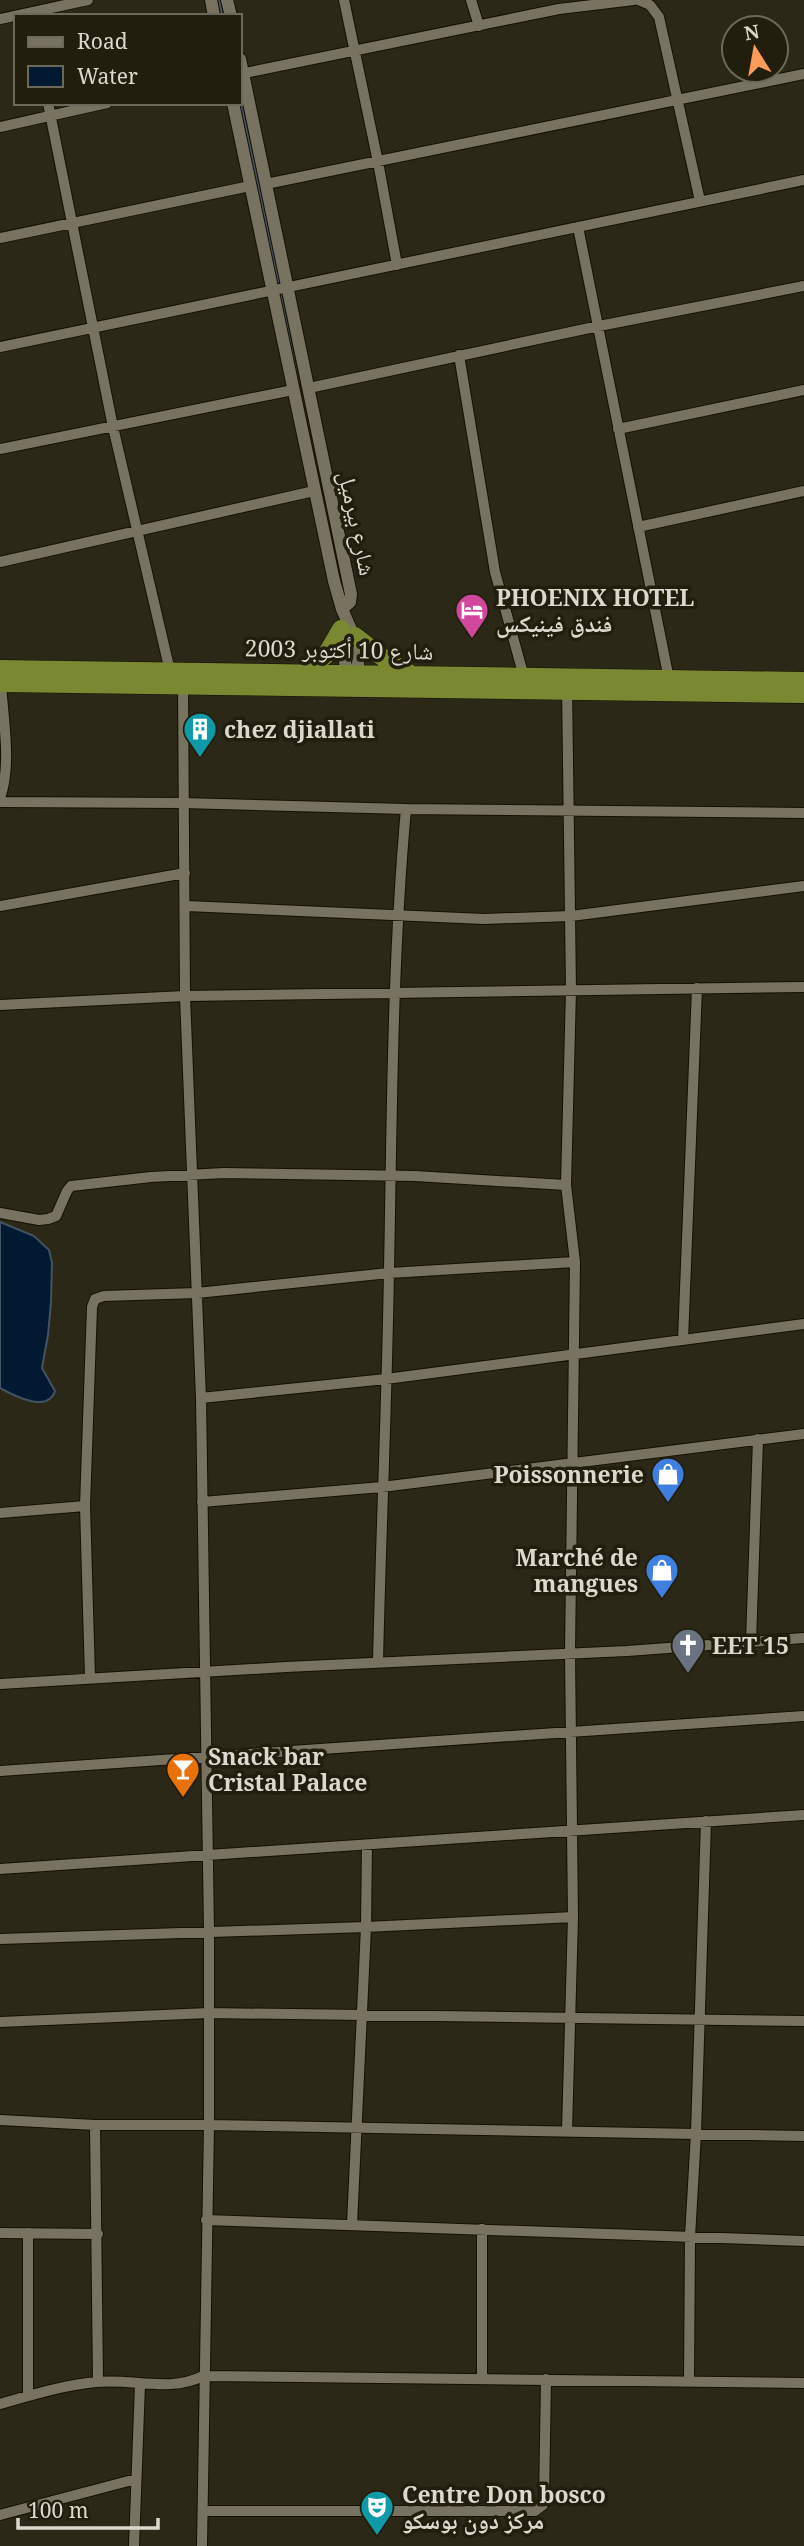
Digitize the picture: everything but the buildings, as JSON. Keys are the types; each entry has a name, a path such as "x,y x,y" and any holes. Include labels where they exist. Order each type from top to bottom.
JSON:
{"highway":[{"path":"304,674 348,633 412,674"},
{"name":"شارع 10 أكتوبر 2003","path":"0,678 304,674 354,681 412,674 524,677 567,684 669,679 804,681"},
{"name":"شارع 10 أكتوبر 2003","path":"179,676 567,684 804,694"}],"street":[{"path":"33,9 88,0"},
{"path":"344,0 397,265"},
{"path":"471,0 479,26"},
{"path":"242,74 559,9 636,0 650,5 659,17 700,201"},
{"path":"266,184 804,74"},
{"name":"شارع بيرميل","path":"233,105 314,491 342,609 350,602 351,594 242,78"},
{"path":"48,105 113,427 137,532 179,676 191,1173 201,1398 209,1931 209,2125 202,2546"},
{"path":"0,127 98,105"},
{"path":"0,346 804,180"},
{"path":"0,238 250,186"},
{"path":"578,227 669,679"},
{"path":"309,388 599,326 804,286"},
{"path":"459,355 493,562 524,677"},
{"path":"0,449 293,390"},
{"path":"618,429 804,390"},
{"path":"0,562 314,491"},
{"path":"638,527 804,491"},
{"path":"342,609 348,633 360,654 354,681"},
{"path":"0,678 6,769 0,800 406,809 804,813"},
{"path":"567,684 571,990 566,1185 575,1262 570,1653 573,1917 568,2017 567,2131"},
{"path":"378,1662 396,916 406,809"},
{"path":"0,906 185,873"},
{"path":"186,906 484,919 571,916 804,886"},
{"path":"0,1005 186,996 394,995 804,986"},
{"path":"683,1340 697,988"},
{"path":"0,1213 48,1219 56,1216 71,1186 191,1173 390,1176 566,1185"},
{"path":"90,1677 85,1506 92,1307 95,1299 104,1296 197,1293 389,1273 575,1262"},
{"path":"201,1398 386,1379 804,1324"},
{"path":"202,1502 382,1487 804,1434"},
{"path":"751,1642 758,1439"},
{"path":"0,1513 85,1506"},
{"path":"0,1684 804,1638"},
{"path":"0,1771 804,1716"},
{"path":"0,1870 804,1815"},
{"path":"688,2380 690,2237 706,1821"},
{"path":"352,2224 366,1927 367,1845"},
{"path":"0,1938 366,1927 573,1917"},
{"path":"0,2022 209,2012 804,2021"},
{"path":"0,2120 95,2125 804,2136"},
{"path":"95,2125 98,2381"},
{"path":"206,2220 804,2241"},
{"path":"482,2229 482,2378"},
{"path":"0,2233 98,2234"},
{"path":"28,2233 28,2395"},
{"path":"0,2404 28,2395 98,2381 182,2383 204,2376 804,2383"},
{"path":"203,2511 535,2511 543,2505 544,2500 546,2379"},
{"path":"134,2546 140,2384"},
{"path":"0,2515 136,2479"}],"water":[{"path":"0,1222 34,1236 49,1250 52,1263 51,1302 42,1368 55,1391 51,1398 45,1401 30,1401 0,1388"}],"waterway":[{"path":"219,0 222,14"},
{"path":"241,105 279,285"},
{"path":"280,292 297,378"}],"place":[{"name":"PHOENIX HOTEL فندق فينيكس","path":"472,640"},
{"name":"chez djiallati","path":"200,759"},
{"name":"Poissonnerie","path":"668,1504"},
{"name":"Marché de mangues","path":"662,1600"},
{"name":"EET 15","path":"688,1675"},
{"name":"Snack bar Cristal Palace","path":"183,1799"},
{"name":"Centre Don bosco مركز دون بوسكو","path":"377,2537"}]}
